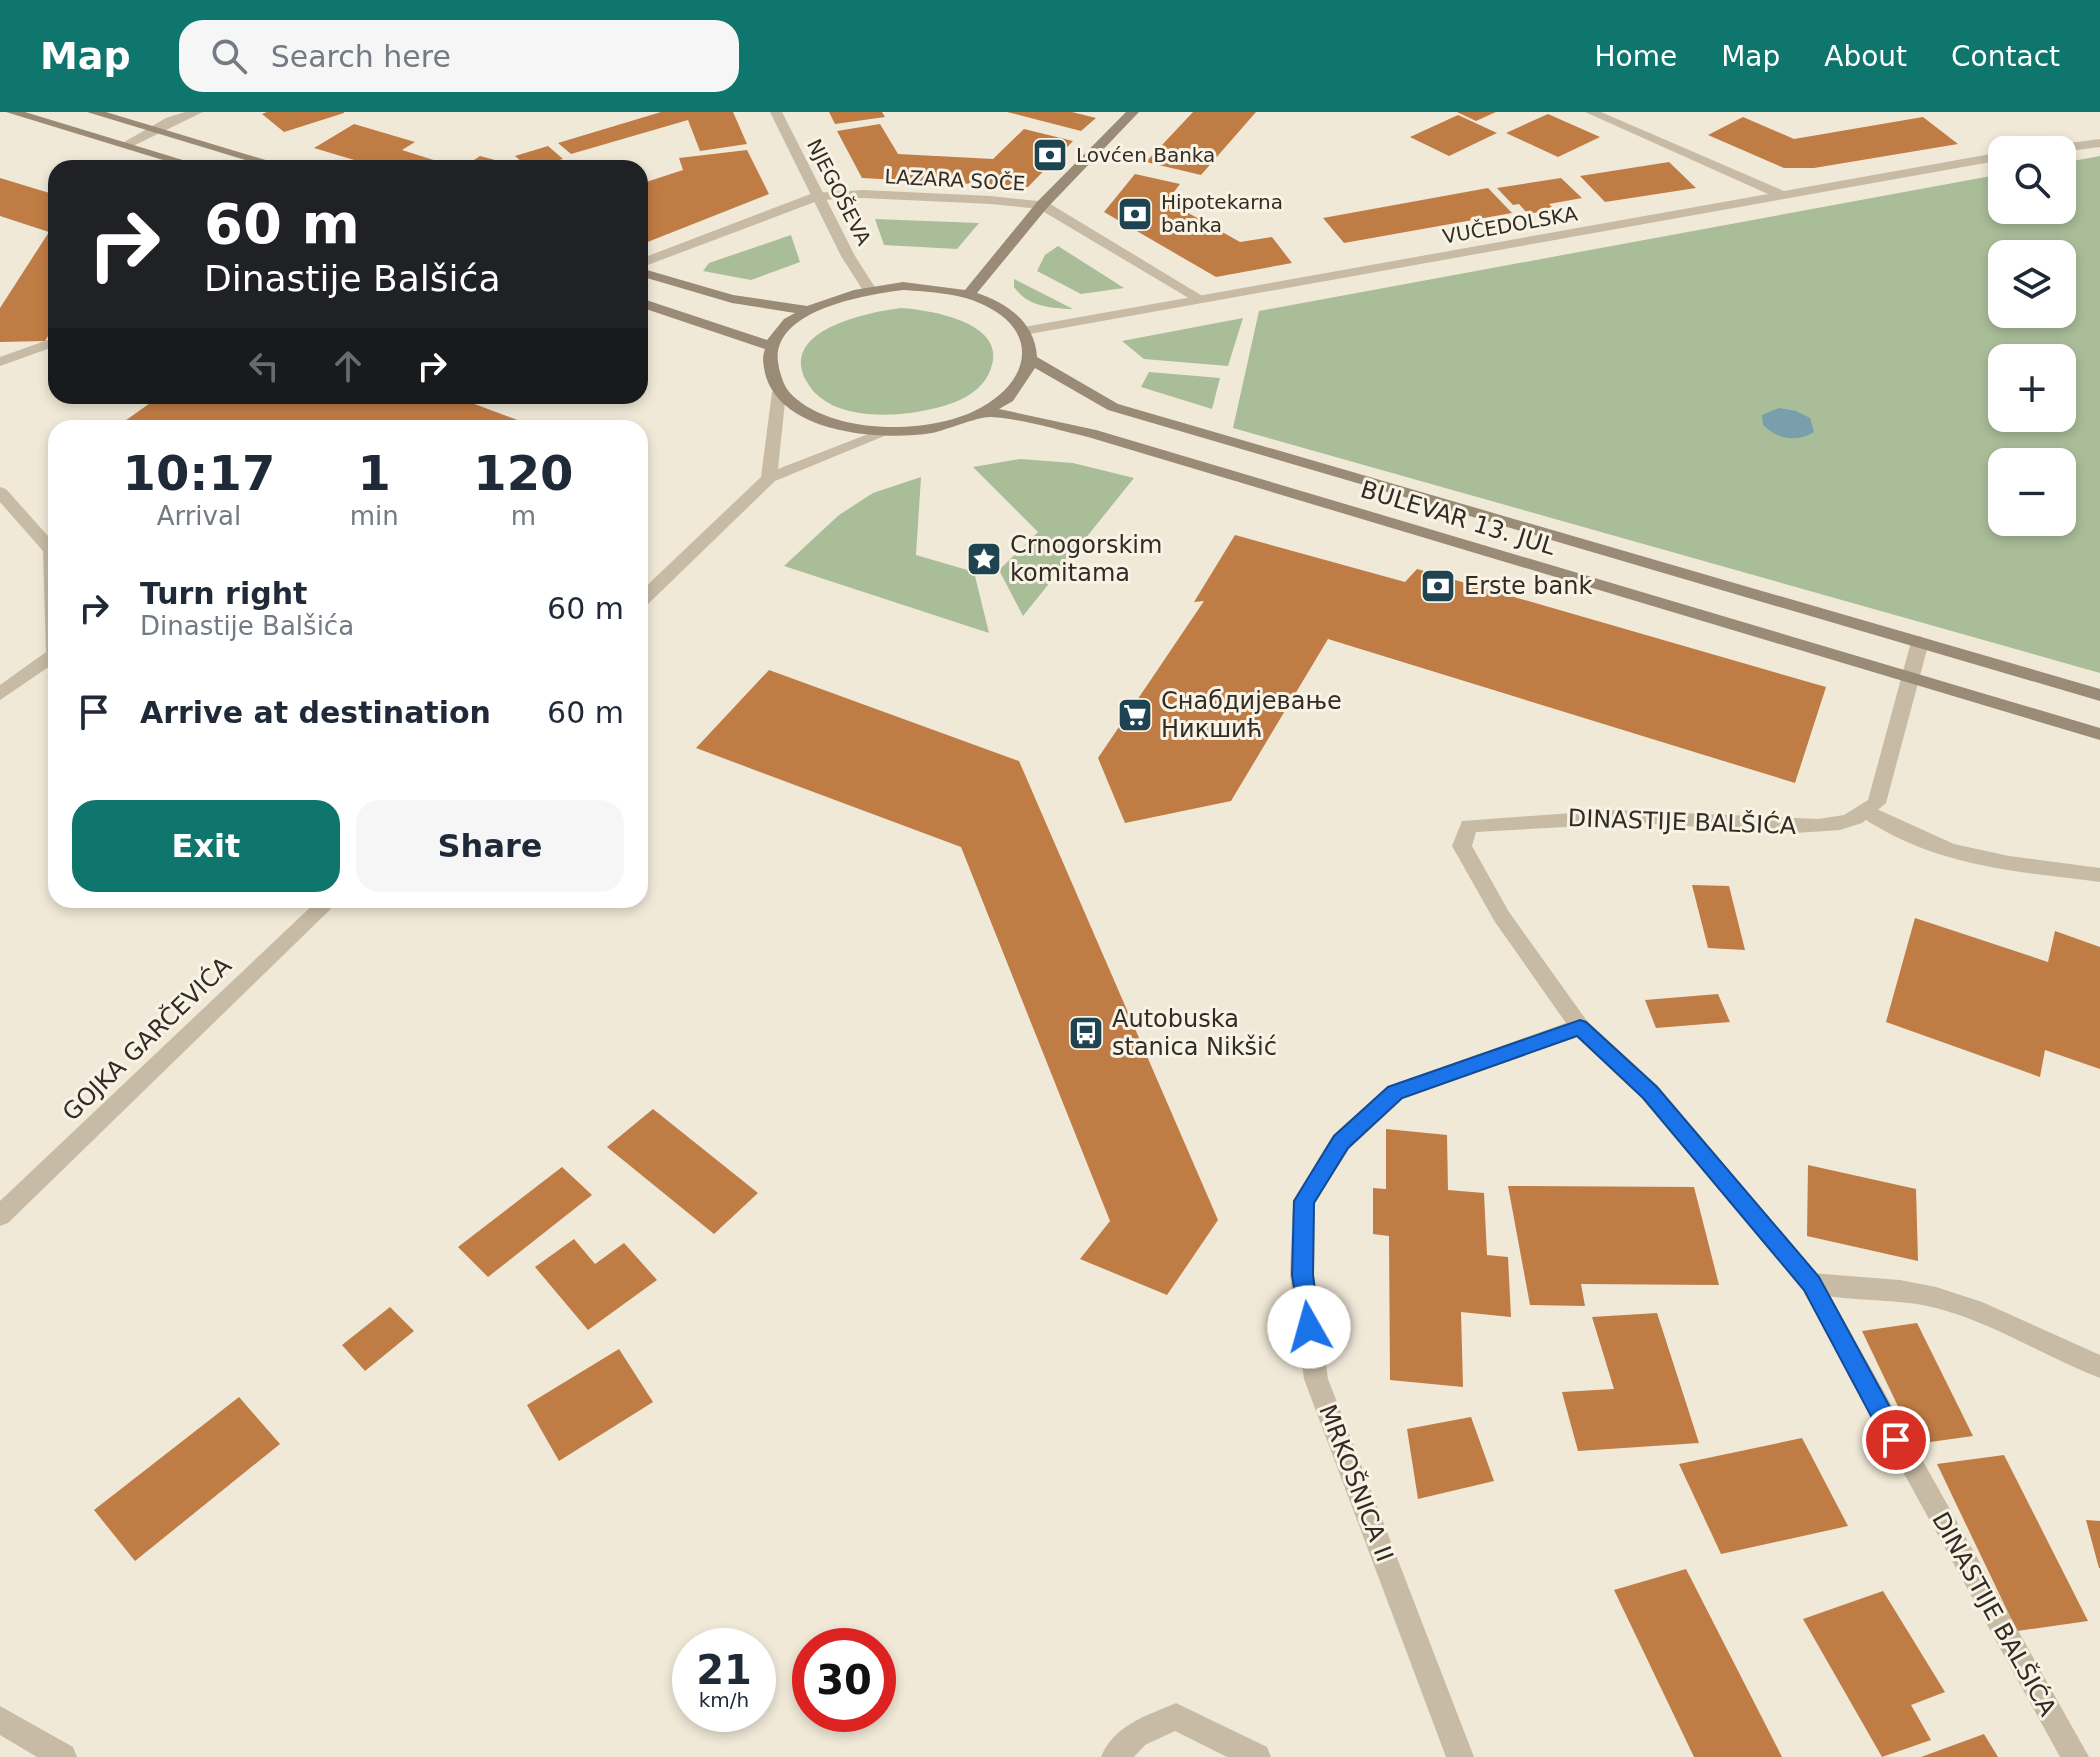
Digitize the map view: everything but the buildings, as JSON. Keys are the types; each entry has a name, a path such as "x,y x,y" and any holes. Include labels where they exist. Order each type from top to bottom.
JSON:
{"main road":[{"path":"12,112 176,160"},
{"path":"93,112 258,160"},
{"path":"968,295 1042,205 1133,112"},
{"path":"648,274 732,299 807,310"},
{"path":"937,288 968,295 991,304 1010,317 1024,331 1029,345 1030,359 1024,378 1008,396 985,411 955,423 922,430 886,432 842,426 804,412 779,392 769,369 771,346 785,327 807,310 836,297 869,289 937,288"},
{"path":"648,305 771,346"},
{"name":"BULEVAR 13. JUL","path":"1030,359 1113,407 2100,695"},
{"name":"BULEVAR 13. JUL","path":"985,411 1104,437 2100,734"}],"street":[{"path":"125,145 197,112"},
{"name":"NJEGOŠEVA","path":"776,112 848,256 869,289"},
{"path":"1591,112 1786,197"},
{"path":"2076,146 2100,143"},
{"name":"VUČEDOLSKA","path":"1024,331 1988,159"},
{"path":"648,261 818,196"},
{"name":"LAZARA SOČE","path":"818,196 891,196 1042,205"},
{"path":"1042,205 1202,300"},
{"path":"0,362 48,344"},
{"path":"769,478 779,392"},
{"path":"648,594 769,478 886,432"},
{"path":"0,492 48,547"},
{"path":"1920,642 1877,803 1868,812 1917,840 1944,850 2001,863 2100,875"},
{"path":"0,694 48,659"},
{"name":"DINASTIJE BALŠIĆA","path":"1868,812 1843,823 1805,826 1665,817 1578,816 1469,826 1462,846 1502,917 1580,1027 1650,1092 1811,1283 2075,1757"},
{"name":"GOJKA GARČEVIĆA","path":"0,1216 322,908"},
{"name":"MRKOŠNICA II","path":"1460,1757 1316,1379 1302,1275 1304,1201 1341,1142 1395,1093 1580,1027"},
{"path":"1811,1283 1900,1290 1936,1297 1974,1309 2100,1367"},
{"path":"1115,1757 1135,1735 1176,1717 1257,1757"},
{"path":"0,1720 63,1757"}],"green space":[{"path":"2100,156 2100,673 1233,428 1259,311 1988,177 1988,224 2076,224 2076,160"},
{"path":"875,219 979,223 957,249 884,245"},
{"path":"791,235 800,262 751,280 703,271 709,263"},
{"path":"1058,246 1124,288 1081,294 1037,271 1045,255"},
{"path":"1014,279 1073,309 1048,307 1026,299 1014,287"},
{"path":"901,308 948,316 979,330 989,341 993,355 990,371 982,384 960,400 901,414 856,412 836,407 819,397 807,382 801,364 805,349 815,337 849,319"},
{"path":"1243,318 1228,366 1144,359 1122,341"},
{"path":"1149,372 1220,378 1212,409 1141,387"},
{"path":"1020,459 1073,463 1134,478 1023,616 999,570 1038,532 973,467"},
{"path":"921,477 916,555 974,572 989,633 784,566 839,515 873,493"}],"water":[{"path":"1779,408 1810,418 1814,432 1794,438 1769,430 1763,425 1762,415"}],"place":[{"name":"Lovćen Banka","path":"1050,155"},
{"name":"Hipotekarna banka","path":"1135,214"},
{"name":"Crnogorskim komitama","path":"984,559"},
{"name":"Erste bank","path":"1438,586"},
{"name":"Снабдијевање Никшић","path":"1135,715"},
{"name":"Autobuska stanica Nikšić","path":"1086,1033"}],"route":[{"path":"1309,1327 1302,1275 1304,1201 1341,1142 1395,1093 1580,1027 1650,1092 1811,1283 1896,1440"}]}
